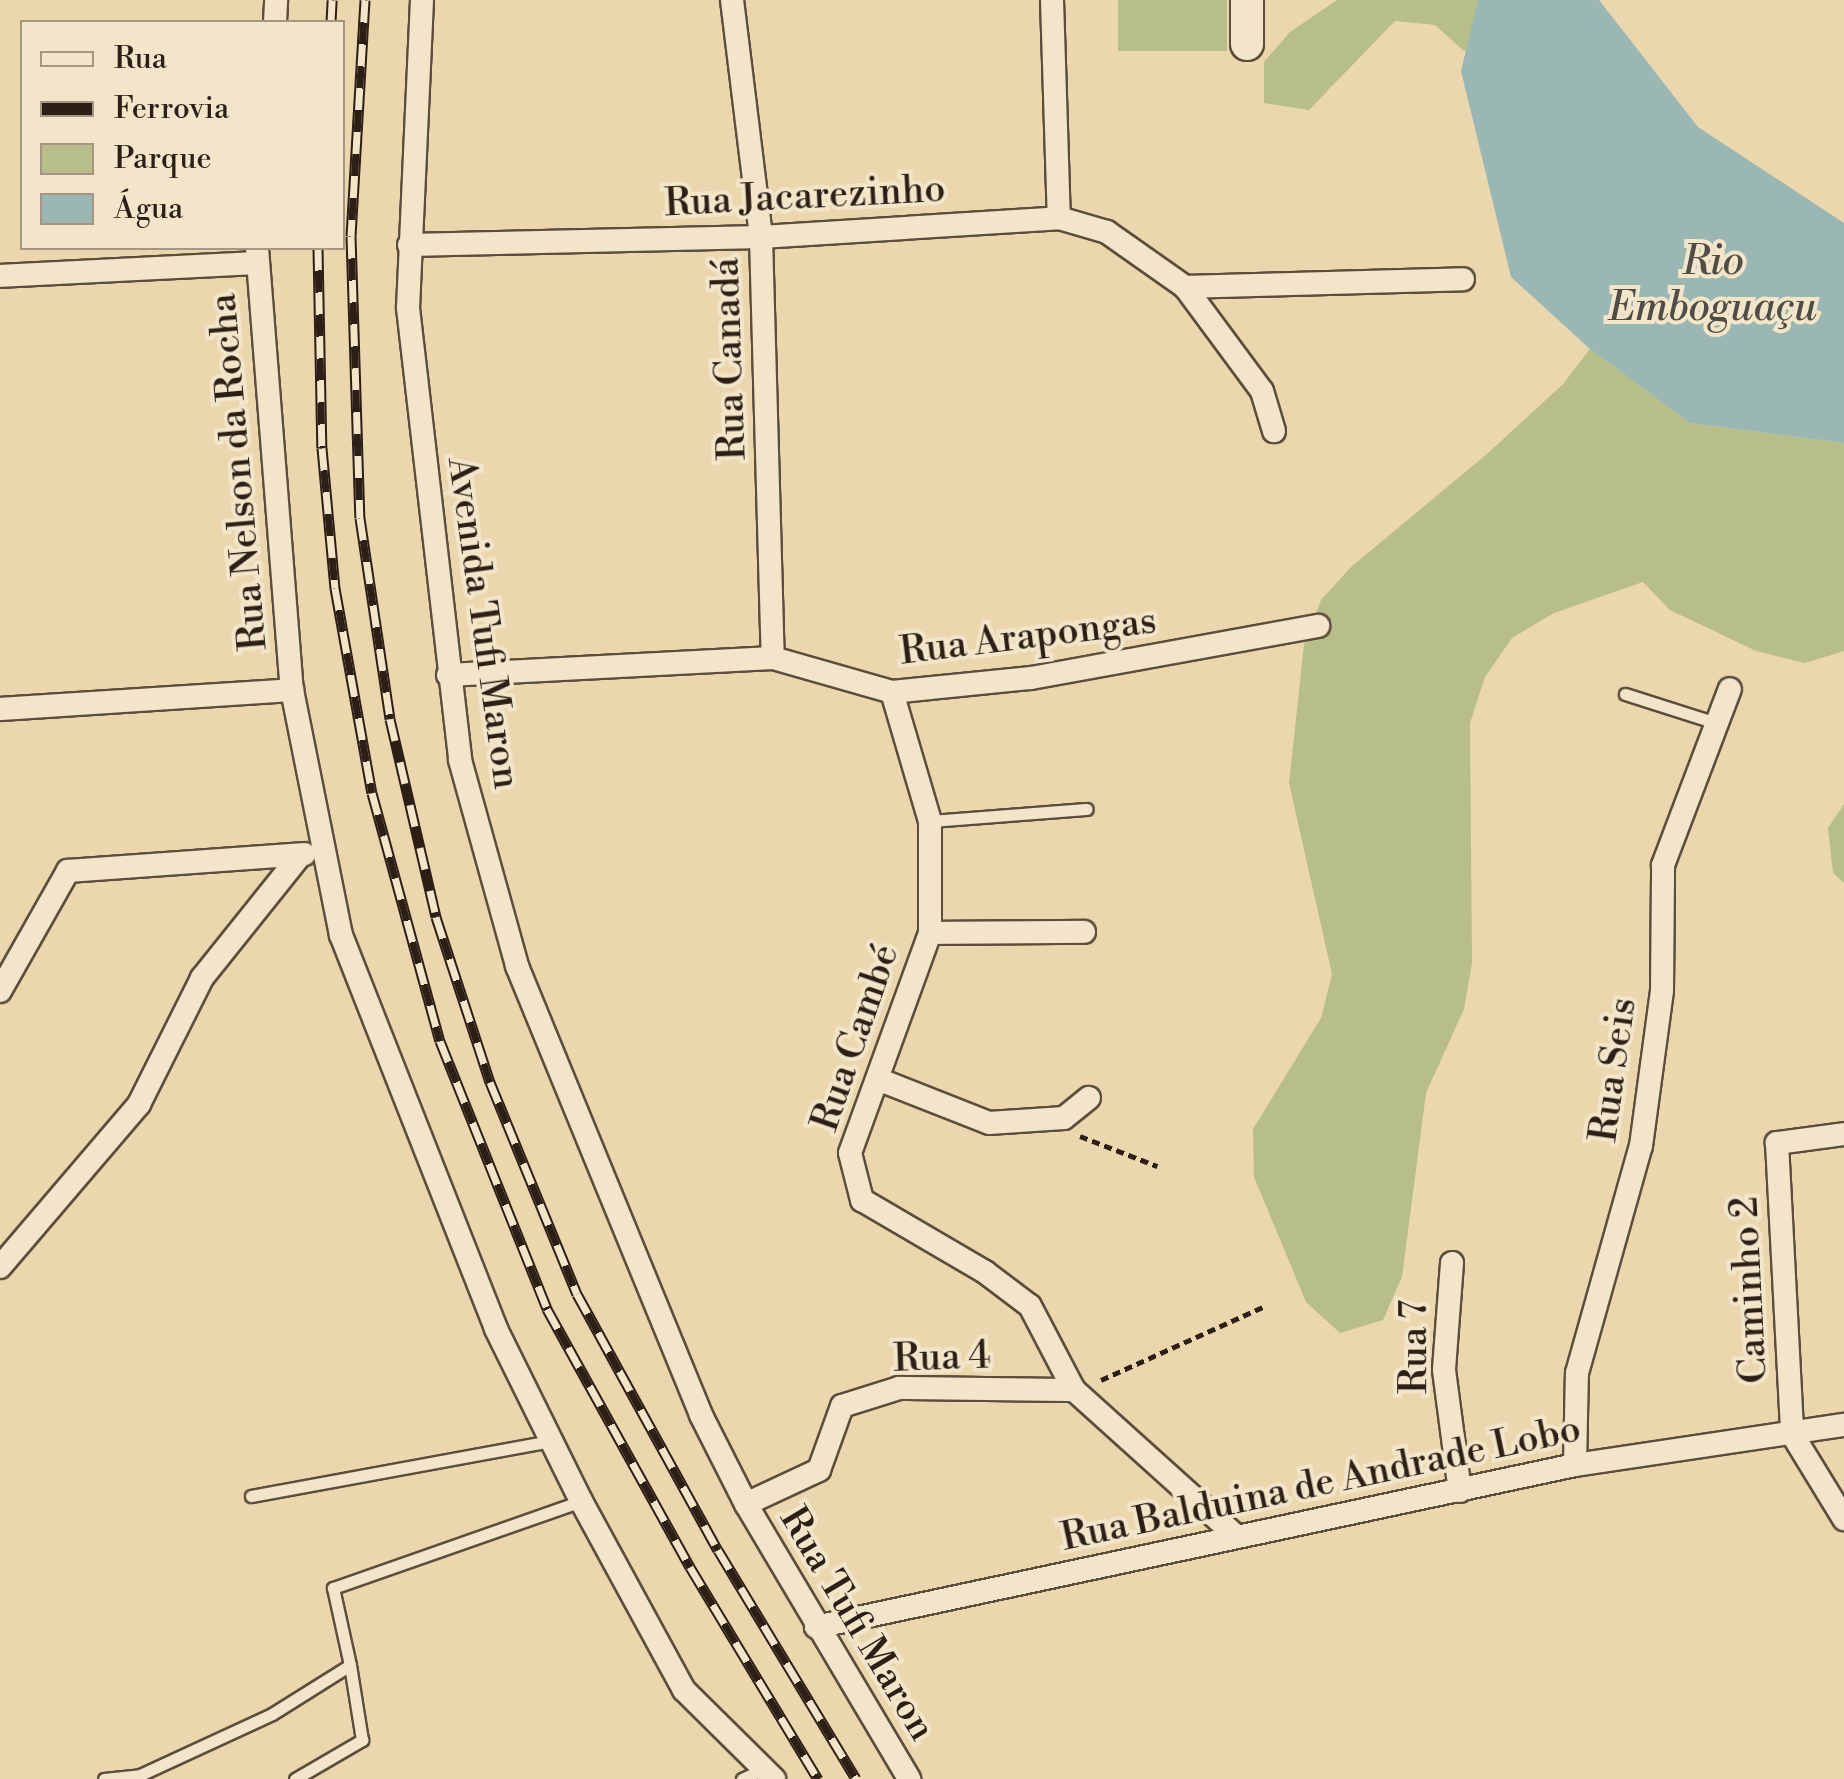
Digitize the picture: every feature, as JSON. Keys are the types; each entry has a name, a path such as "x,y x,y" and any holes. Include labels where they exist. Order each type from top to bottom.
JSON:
{"street":[{"name":"Avenida Tufi Maron","path":"422,0 408,308 460,760 516,966 583,1140 746,1504"},
{"name":"Rua Canadá","path":"732,0 761,237 773,658"},
{"path":"1052,0 1059,218"},
{"path":"1247,0 1247,44"},
{"name":"Rua Jacarezinho","path":"409,245 761,237 1059,218 1107,232 1186,287 1234,345 1262,391 1274,431"},
{"path":"0,276 257,255"},
{"name":"Rua Nelson da Rocha","path":"257,255 292,690 319,844 341,935 382,1050 496,1329 581,1501 684,1690 760,1776"},
{"path":"1186,287 1463,279"},
{"name":"Rua Arapongas","path":"448,674 773,658 892,692 1032,678 1318,626"},
{"name":"Rua Seis","path":"1575,1466 1577,1373 1641,1146 1662,990 1664,865 1730,688"},
{"path":"0,708 292,690"},
{"name":"Rua Cambé","path":"892,692 930,821 930,933 880,1080 850,1153 862,1200 985,1272 1030,1306 1074,1390 1235,1535"},
{"path":"0,1267 139,1104 202,978 298,858 319,844"},
{"path":"0,991 68,871 298,858"},
{"path":"930,933 1084,932"},
{"path":"880,1080 989,1123 1064,1118 1088,1098"},
{"name":"Caminho 2","path":"1792,1434 1777,1143 1844,1134"},
{"name":"Rua 7","path":"1452,1263 1444,1370 1460,1491"},
{"name":"Rua 4","path":"746,1504 819,1470 842,1406 899,1388 1074,1390"},
{"name":"Rua Balduina de Andrade Lobo","path":"816,1627 1235,1535 1575,1466 1844,1425"},
{"path":"1792,1434 1844,1519"},
{"name":"Rua Tufi Maron","path":"746,1504 909,1779"}],"lane":[{"path":"1626,694 1716,723"},
{"path":"930,821 1086,809"},
{"path":"251,1496 552,1441"},
{"path":"294,1779 362,1740 333,1588 581,1501"},
{"path":"104,1779 140,1776 272,1714 350,1665"}],"path":[{"path":"1064,1118 1066,1131 1157,1166"},
{"path":"1074,1390 1265,1306"}],"green space":[{"path":"1118,0 1227,0 1227,51 1118,51"},
{"path":"1337,0 1511,0 1502,28 1464,51 1435,25 1395,21 1309,110 1264,103 1264,62 1290,32"},
{"path":"1590,349 1690,423 1844,443 1844,651 1805,663 1756,651 1670,610 1643,582 1554,613 1512,638 1485,677 1470,723 1472,963 1464,1009 1426,1093 1402,1277 1383,1320 1340,1333 1306,1302 1254,1177 1253,1129 1321,1018 1332,974 1289,783 1304,645 1321,600 1351,567 1487,454 1563,384"},
{"path":"1844,804 1844,883 1833,873 1828,828"}],"water":[{"name":"Rio Emboguaçu","path":"1478,0 1599,0 1698,127 1844,223 1844,443 1690,423 1590,349 1511,277 1461,71"}],"railway":[{"path":"331,20 332,0"},
{"path":"365,0 351,236 360,518 390,719 436,917 490,1082 577,1294 718,1550 856,1779"},
{"path":"318,250 322,448 335,588 372,793 440,1041 547,1309 690,1567 818,1779"}]}
